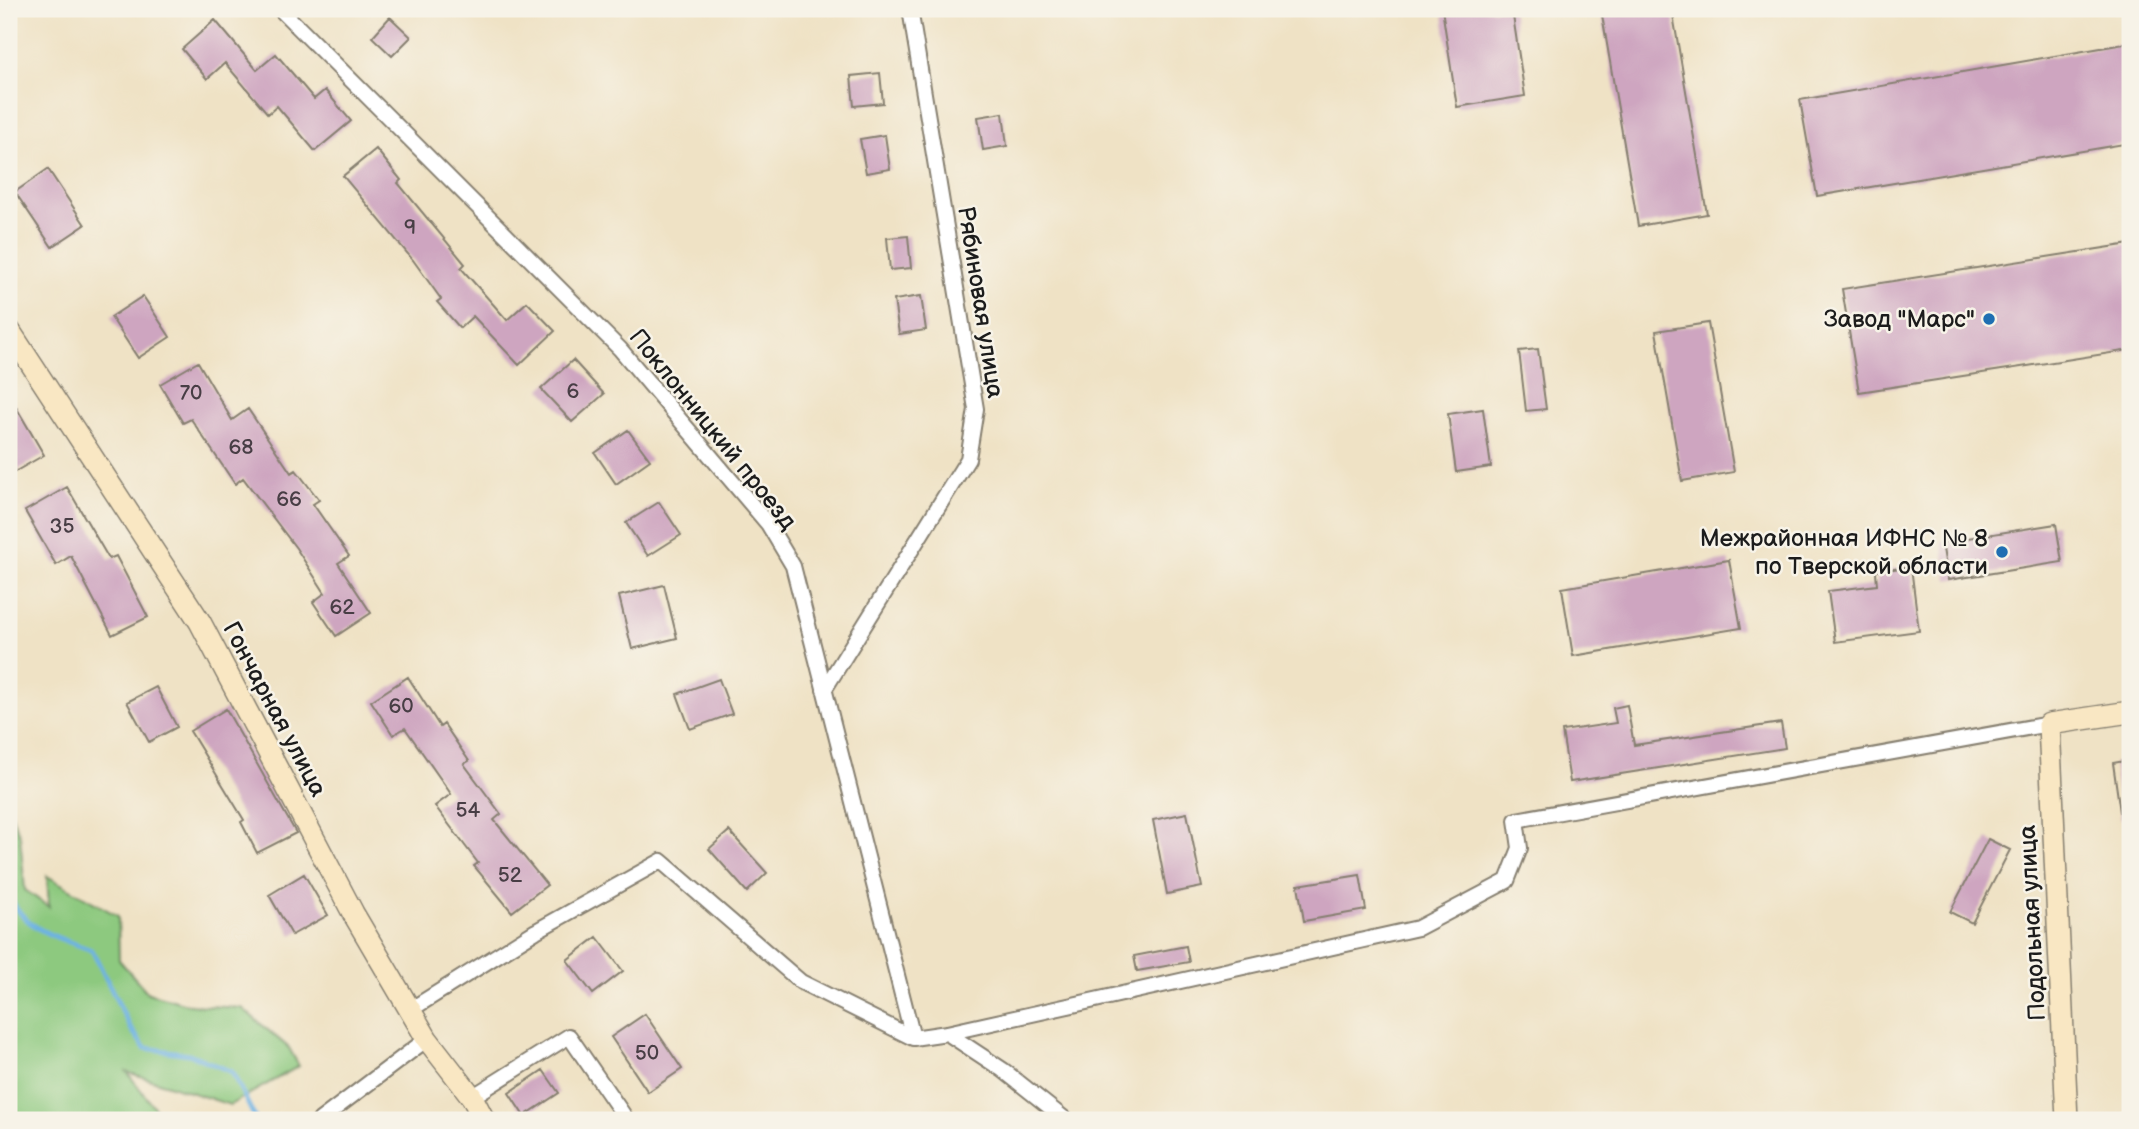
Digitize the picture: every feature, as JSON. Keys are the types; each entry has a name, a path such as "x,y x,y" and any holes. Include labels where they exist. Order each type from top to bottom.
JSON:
{"street":[{"name":"Поклонницкий проезд","path":"280,9 620,349 768,524 793,566 913,1038"},
{"name":"Рябиновая улица","path":"824,690 968,459 976,409 910,9"},
{"name":"Гончарная улица","path":"9,330 200,622 353,913 427,1039 472,1097 484,1120"},
{"path":"410,1010 536,931 661,861 801,982 913,1038 947,1033 1418,929 1507,881 1520,848 1516,820 2049,724 2130,712"},
{"name":"Подольная улица","path":"2049,724 2067,1120"},
{"path":"947,1033 1003,1070 1066,1120"},
{"path":"472,1097 569,1036 627,1120"},
{"path":"320,1120 427,1039"}],"green space":[{"path":"9,809 20,836 25,890 49,907 47,876 118,916 119,960 148,993 190,1005 242,1008 289,1048 299,1066 230,1105 127,1072 164,1120 9,1120"}],"building":[{"path":"1442,9 1512,9 1525,96 1457,107"},
{"path":"1601,9 1672,9 1707,214 1638,226"},
{"path":"390,17 411,37 392,56 372,37"},
{"path":"215,20 257,70 276,54 314,99 325,90 351,121 315,151 277,106 268,114 225,63 207,79 182,49"},
{"path":"2130,43 2130,143 1817,196 1800,100"},
{"path":"880,73 883,103 854,106 851,76"},
{"path":"1003,113 1007,146 983,150 978,117"},
{"path":"885,135 890,169 866,173 860,139"},
{"path":"376,149 401,180 398,183 465,264 461,268 507,320 527,302 555,331 519,365 473,316 460,328 437,302 441,299 413,260 343,176"},
{"path":"48,169 85,225 52,247 15,192"},
{"path":"908,236 911,268 890,270 887,238"},
{"name":"Завод \"Марс\"","path":"2130,244 2130,350 1859,392 1842,289"},
{"path":"143,296 170,337 138,358 111,317"},
{"path":"921,296 926,330 899,334 894,300"},
{"path":"1708,323 1734,472 1682,481 1656,331"},
{"path":"1538,349 1546,409 1526,411 1519,351"},
{"path":"573,360 604,394 572,422 541,389"},
{"path":"198,362 232,420 248,409 291,473 296,470 319,500 313,504 349,556 338,563 371,613 336,636 313,602 325,593 296,548 243,478 235,484 191,419 183,423 160,384"},
{"path":"9,395 44,455 9,475"},
{"path":"1483,409 1491,467 1456,472 1448,414"},
{"path":"628,430 650,460 616,484 595,453"},
{"path":"67,487 109,559 116,556 148,617 112,635 71,556 56,565 25,511"},
{"path":"659,502 681,535 648,556 626,523"},
{"name":"Межрайонная ИФНС № 8 по Тверской области","path":"2056,524 2062,562 1948,580 1942,542"},
{"path":"1729,560 1741,628 1573,656 1562,588"},
{"path":"1911,567 1919,631 1835,642 1828,591 1877,585 1876,571"},
{"path":"664,585 677,638 632,649 619,596"},
{"path":"408,677 440,727 444,724 469,761 464,764 501,814 494,820 547,885 512,912 474,866 478,863 435,806 451,794 405,728 393,735 371,701"},
{"path":"719,679 732,714 690,729 677,694"},
{"path":"156,687 177,727 149,742 127,702"},
{"path":"1627,705 1634,745 1781,723 1785,748 1570,782 1562,731 1616,723 1613,708"},
{"path":"226,709 296,833 257,853 241,822 244,820 190,731"},
{"path":"2130,760 2130,819 2121,819 2113,763"},
{"path":"1187,813 1202,887 1167,894 1153,820"},
{"path":"729,831 767,873 747,892 709,849"},
{"path":"1988,839 2010,850 1972,923 1950,912"},
{"path":"304,874 328,915 292,935 269,895"},
{"path":"1360,875 1366,910 1304,921 1298,885"},
{"path":"597,937 623,971 593,994 567,960"},
{"path":"1186,946 1189,962 1137,971 1134,956"},
{"path":"645,1014 682,1069 648,1092 611,1037"},
{"path":"543,1070 559,1093 524,1116 509,1093"}],"waterway":[{"path":"9,896 25,918 44,932 92,950 131,1029 145,1048 189,1054 232,1072 256,1120"}],"place":[{"name":"Завод \"Марс\"","path":"1989,319"},
{"name":"Межрайонная ИФНС № 8 по Тверской области","path":"2002,552"}]}
